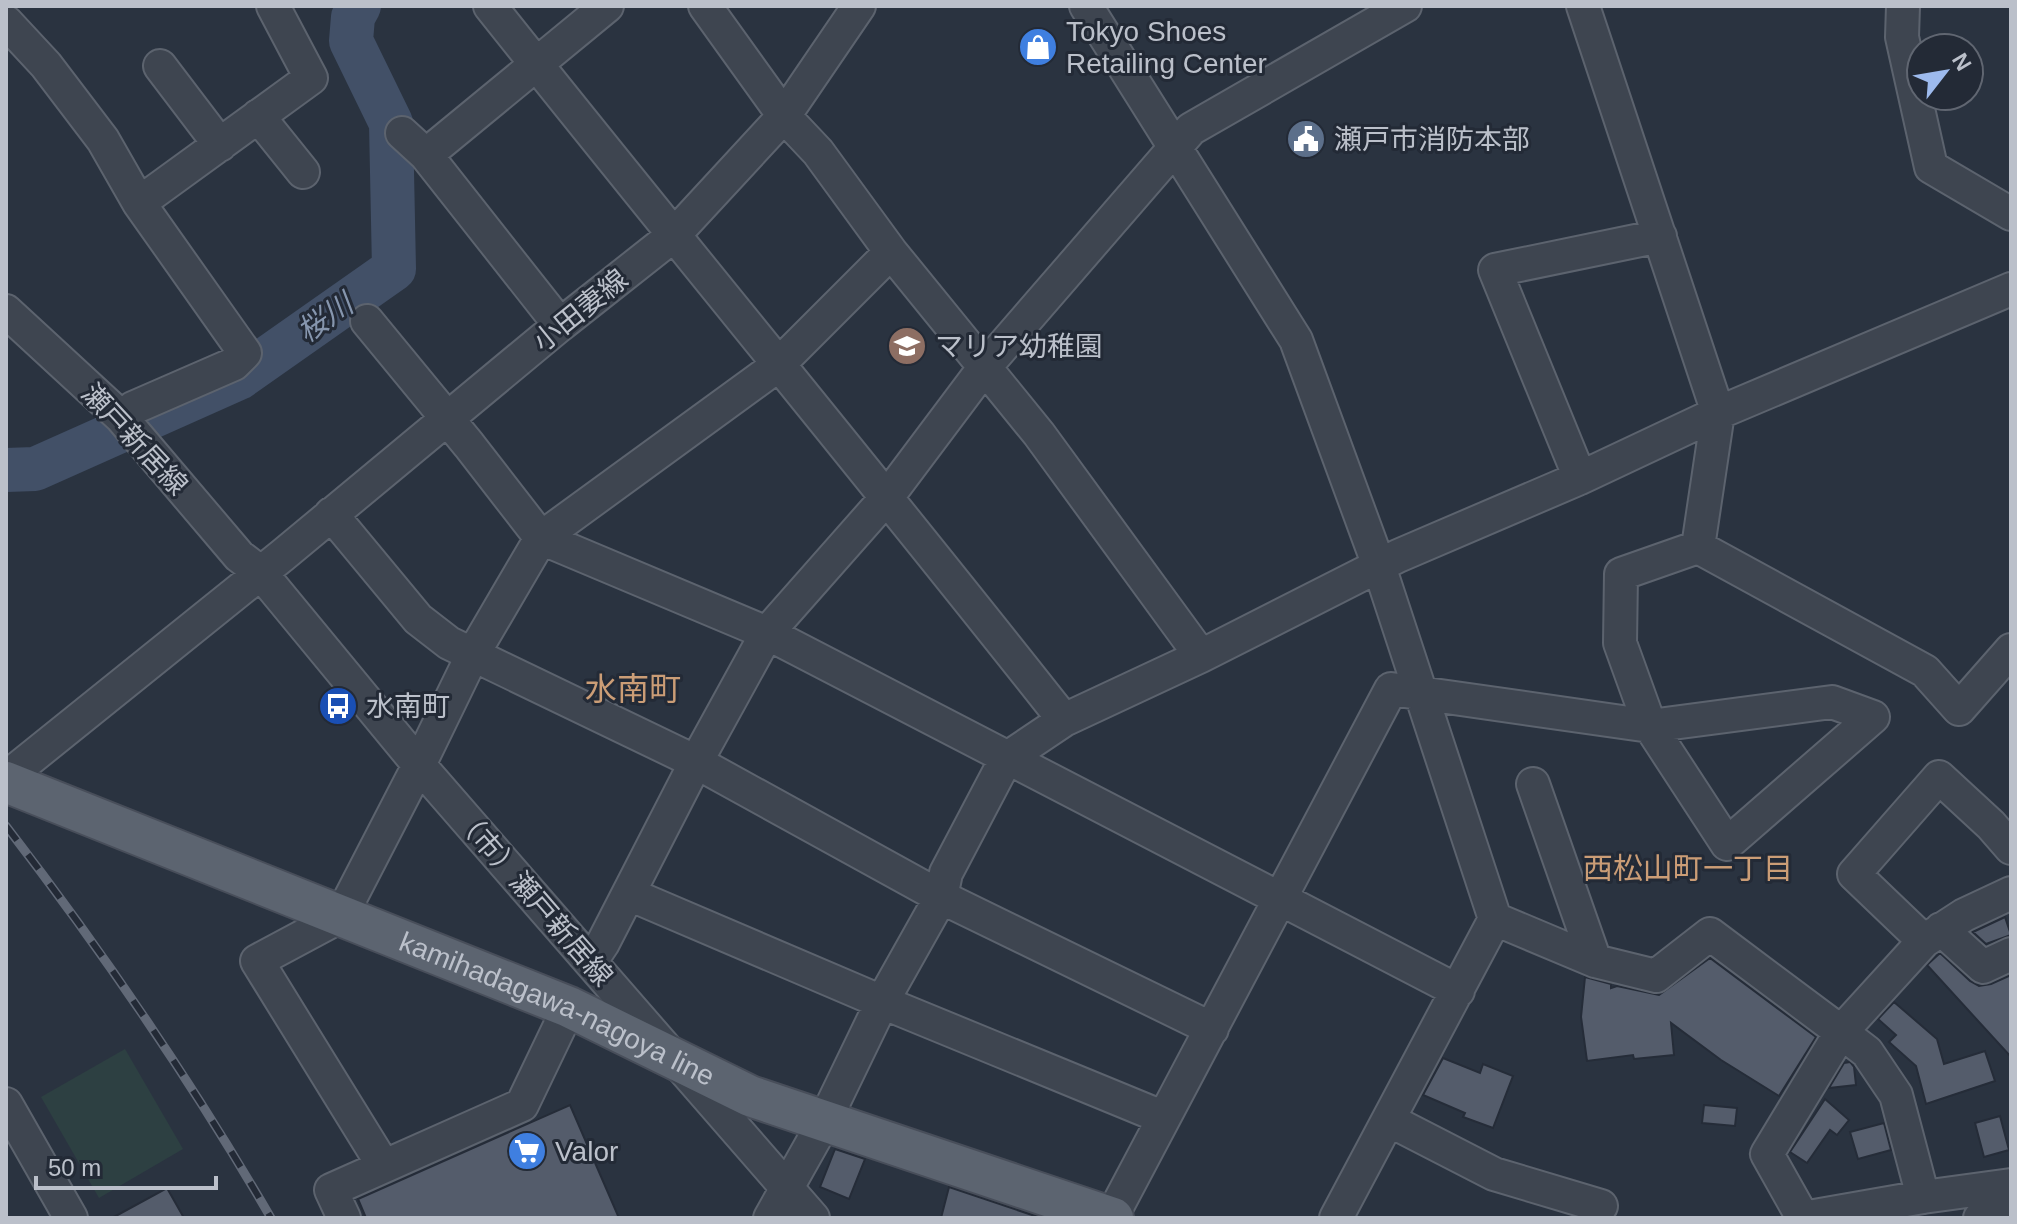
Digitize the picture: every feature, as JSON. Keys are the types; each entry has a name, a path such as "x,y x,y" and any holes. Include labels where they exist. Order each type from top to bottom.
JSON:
{"main road":[{"name":"kamihadagawa-nagoya line","path":"6,780 569,1007 750,1096 1112,1218"}],"street":[{"path":"139,203 311,78 273,6"},
{"path":"490,6 777,366 888,496 1064,720"},
{"path":"426,155 607,6"},
{"path":"705,6 784,116 818,152 891,252 1039,434 1201,656"},
{"name":"小田妻線","path":"6,780 674,235 784,116 859,6"},
{"path":"1086,6 1296,340 1379,566 1495,919 1336,1218"},
{"path":"591,961 767,633 888,496 984,368 1191,129 1405,6"},
{"path":"1583,6 1718,413 1698,547"},
{"path":"1903,6 1902,37 1931,167 2011,214"},
{"path":"6,22 46,65 103,140 139,203 245,353 234,364 133,408 121,417"},
{"path":"160,66 220,145"},
{"path":"258,116 303,172"},
{"path":"402,133 426,155 560,325"},
{"path":"1580,478 1495,270 1660,236"},
{"path":"383,1165 257,961 341,916 473,654 541,538 777,366 891,252"},
{"path":"770,1218 824,1122 882,1002 941,897 946,873 1006,759 1064,720 1201,656 1379,566 1580,478 1718,413 2011,289"},
{"name":"瀬戸新居線","path":"6,311 121,417 239,556 260,572"},
{"path":"367,321 541,538 767,633 1458,991"},
{"path":"331,514 418,619 449,643 696,762 941,897 1212,1029"},
{"path":"1112,1218 1162,1117 1212,1029 1277,899 1391,689 1650,726 1832,702 1873,717 1727,844 1650,726 1620,643 1621,574 1698,547 1925,671 1959,709 2011,650"},
{"name":"（市）瀬戸新居線","path":"260,572 419,765 813,1218"},
{"path":"2011,848 1939,777 1854,874 1933,935 1983,967 2011,954"},
{"path":"1533,784 1595,961"},
{"path":"2011,893 1933,935 1841,1032 1767,1154 1803,1218 2011,1185"},
{"path":"629,894 1162,1117"},
{"path":"1495,919 1595,961 1656,976 1710,934 1867,1052 1896,1095 1923,1197"},
{"path":"344,1218 331,1190 522,1105 569,1007"},
{"path":"1389,1120 1494,1174 1601,1206"},
{"path":"11,1123 71,1218"},
{"path":"1980,1218 2011,1206"}],"shaded area":[{"path":"125,1049 183,1149 99,1198 41,1097"}],"building":[{"path":"2005,917 2011,935 1986,944 1973,932"},
{"path":"1940,953 1979,986 2011,975 2011,1057 1927,965"},
{"path":"1710,958 1816,1037 1779,1096 1721,1060 1671,1023 1674,1055 1634,1059 1633,1055 1587,1061 1581,1017 1585,977 1611,984 1611,988 1617,986 1659,995"},
{"path":"1894,1002 1937,1039 1944,1064 1985,1051 1995,1081 1926,1104 1916,1066 1889,1042 1896,1035 1878,1019"},
{"path":"1443,1058 1480,1073 1483,1064 1513,1076 1493,1128 1463,1117 1465,1113 1423,1095"},
{"path":"1850,1062 1854,1067 1856,1085 1829,1088 1844,1063"},
{"path":"1825,1099 1849,1120 1837,1135 1830,1130 1807,1163 1790,1152"},
{"name":"Valor","path":"570,1105 619,1218 366,1218 358,1199"},
{"path":"1704,1105 1737,1108 1735,1126 1702,1123"},
{"path":"2000,1116 2009,1150 1984,1157 1975,1123"},
{"path":"1884,1123 1891,1150 1858,1159 1850,1132"},
{"path":"835,1149 865,1159 849,1199 820,1187"},
{"path":"949,1187 1041,1218 941,1218"},
{"path":"167,1188 184,1218 112,1218"}],"waterway":[{"name":"桜川","path":"6,470 35,469 239,378 394,269 391,123 351,41 353,17 359,6"}],"railway":[{"path":"6,826 145,1018 271,1218"}],"place":[{"name":"Tokyo Shoes Retailing Center","path":"1038,47"},
{"name":"瀬戸市消防本部","path":"1306,139"},
{"name":"マリア幼稚園","path":"907,346"},
{"name":"水南町","path":"338,706"},
{"name":"Valor","path":"527,1151"}],"district":[{"name":"水南町","path":"633,689"},
{"name":"西松山町一丁目","path":"1688,869"}]}
